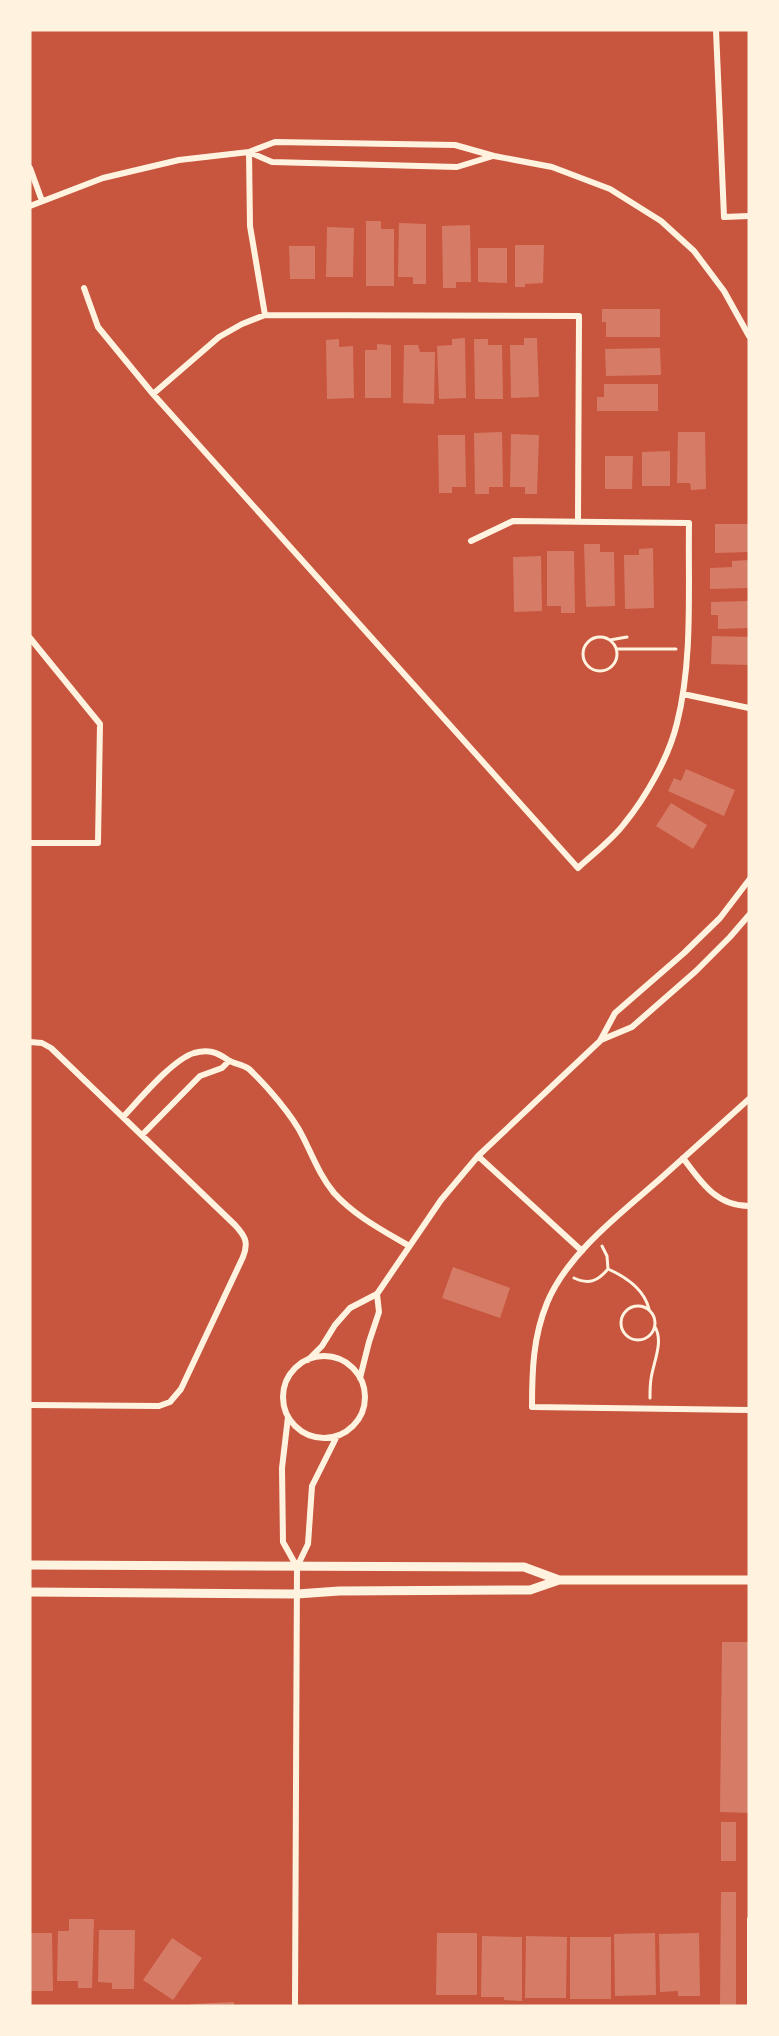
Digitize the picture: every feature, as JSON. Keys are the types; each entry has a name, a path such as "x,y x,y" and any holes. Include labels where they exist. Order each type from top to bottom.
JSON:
{"main road":[{"path":"30,1565 524,1568 558,1580 749,1580"},
{"path":"30,1592 297,1594 530,1590 558,1580"}],"street":[{"path":"717,30 724,217 749,216"},
{"path":"30,206 114,176 179,160 249,152 275,142 455,146 552,167 610,189 661,221 694,251 718,283 749,336"},
{"path":"249,152 272,162 457,167 494,156"},
{"path":"249,152 250,226 265,315"},
{"path":"30,168 42,201"},
{"path":"84,288 98,327 153,394 578,868 624,825 661,767 677,725 683,694 687,649 689,522 513,521 471,541"},
{"path":"153,394 219,337 242,324 265,315 579,316 578,521"},
{"path":"30,638 100,724 98,843 30,843"},
{"path":"683,694 749,708"},
{"path":"308,1360 332,1357 343,1361 360,1378 365,1401 362,1413 348,1431 338,1436 323,1438 309,1436 297,1428 288,1417 283,1395 285,1384 291,1374 322,1346 335,1325 350,1308 377,1294 441,1200 478,1156 600,1041 615,1013 684,953 720,918 749,880"},
{"path":"600,1041 632,1027 696,971 749,915"},
{"path":"30,1042 42,1043 51,1048 244,1235 246,1248 182,1389 170,1402 159,1406 30,1405"},
{"path":"123,1117 173,1066 184,1058 195,1053 209,1051 224,1056 229,1061 237,1062 249,1070 286,1112 303,1136 323,1179 347,1206 370,1223 409,1246"},
{"path":"142,1135 200,1076 222,1068 229,1061"},
{"path":"749,1099 595,1237 565,1273 547,1302 535,1339 532,1407 749,1410"},
{"path":"478,1156 582,1251"},
{"path":"683,1158 708,1190 736,1206 749,1206"},
{"path":"360,1378 379,1312 377,1294"},
{"path":"288,1417 282,1468 283,1542 297,1567"},
{"path":"295,2006 297,1567 308,1544 312,1486 338,1436"}],"lane":[{"path":"749,1919 749,2006"}],"path":[{"path":"594,637 604,637 610,640 617,649 617,660 611,668 601,672 591,669 585,662 583,652 586,643 594,637"},
{"path":"610,640 627,638"},
{"path":"617,649 687,649"},
{"path":"565,1273 589,1283 599,1279 608,1269 607,1256 595,1237"},
{"path":"608,1269 620,1274 633,1284 655,1318 658,1343 651,1379 650,1408"},
{"path":"650,1310 642,1306 633,1306 621,1318 622,1327 626,1335 634,1339 643,1339 650,1335 655,1327"}],"building":[{"path":"366,221 381,221 381,229 394,229 394,286 366,286"},
{"path":"399,223 426,224 426,284 413,284 413,277 398,277"},
{"path":"470,225 471,282 456,282 456,288 443,288 442,226"},
{"path":"327,227 354,228 353,277 326,277"},
{"path":"515,245 544,245 543,283 515,287"},
{"path":"289,246 315,246 315,279 290,279"},
{"path":"478,248 507,248 507,283 478,282"},
{"path":"602,309 660,309 660,337 606,337 606,322 602,322"},
{"path":"465,338 466,398 439,399 437,346 452,345 452,339"},
{"path":"524,338 537,338 539,397 511,398 510,345 524,345"},
{"path":"339,339 339,347 353,346 354,398 327,399 326,340"},
{"path":"474,339 488,339 488,345 502,345 503,399 475,399"},
{"path":"377,344 391,345 391,398 365,398 365,350 377,350"},
{"path":"404,345 418,345 420,352 435,352 434,404 403,403"},
{"path":"660,348 661,375 606,376 605,349"},
{"path":"604,384 658,384 658,411 597,411 597,397 604,397"},
{"path":"502,432 503,487 489,487 489,494 475,494 474,433"},
{"path":"678,432 705,432 706,489 691,490 690,483 677,483"},
{"path":"511,434 539,435 537,494 525,494 525,487 510,487"},
{"path":"438,435 465,435 466,487 452,487 452,493 439,493"},
{"path":"670,451 670,486 642,486 642,452"},
{"path":"605,456 633,456 632,489 605,489"},
{"path":"715,524 749,524 749,552 715,553"},
{"path":"584,544 600,544 600,552 614,552 615,606 586,607"},
{"path":"653,548 654,608 625,609 624,555 639,555 639,549"},
{"path":"547,551 574,551 575,613 561,613 561,606 547,606"},
{"path":"541,556 542,611 514,612 513,557"},
{"path":"749,560 749,588 710,589 710,568 732,567 732,561"},
{"path":"749,601 749,628 718,629 718,615 711,615 711,602"},
{"path":"712,636 749,637 749,665 711,664"},
{"path":"686,769 735,790 724,816 668,791 674,778 681,781"},
{"path":"671,803 707,825 693,849 656,826"},
{"path":"453,1267 510,1288 500,1318 442,1298"},
{"path":"722,1642 749,1642 749,1813 720,1812"},
{"path":"721,1822 736,1822 736,1861 721,1861"},
{"path":"721,1892 736,1892 736,2006 720,2006"},
{"path":"69,1919 94,1919 92,1988 78,1988 78,1981 57,1981 58,1931 69,1931"},
{"path":"99,1930 135,1930 134,1989 112,1989 112,1983 98,1982"},
{"path":"30,1933 52,1933 53,1991 31,1991"},
{"path":"437,1933 477,1933 477,1995 436,1995"},
{"path":"655,1933 656,1995 615,1996 614,1934"},
{"path":"699,1933 700,1996 678,1996 678,1991 660,1992 659,1934"},
{"path":"482,1936 522,1937 522,2001 504,2000 504,1997 481,1997"},
{"path":"526,1936 567,1937 566,1998 525,1998"},
{"path":"570,1937 611,1937 611,1999 570,1999"},
{"path":"172,1938 202,1958 173,2000 143,1980"},
{"path":"234,2002 234,2006 191,2006 191,2004"}]}
